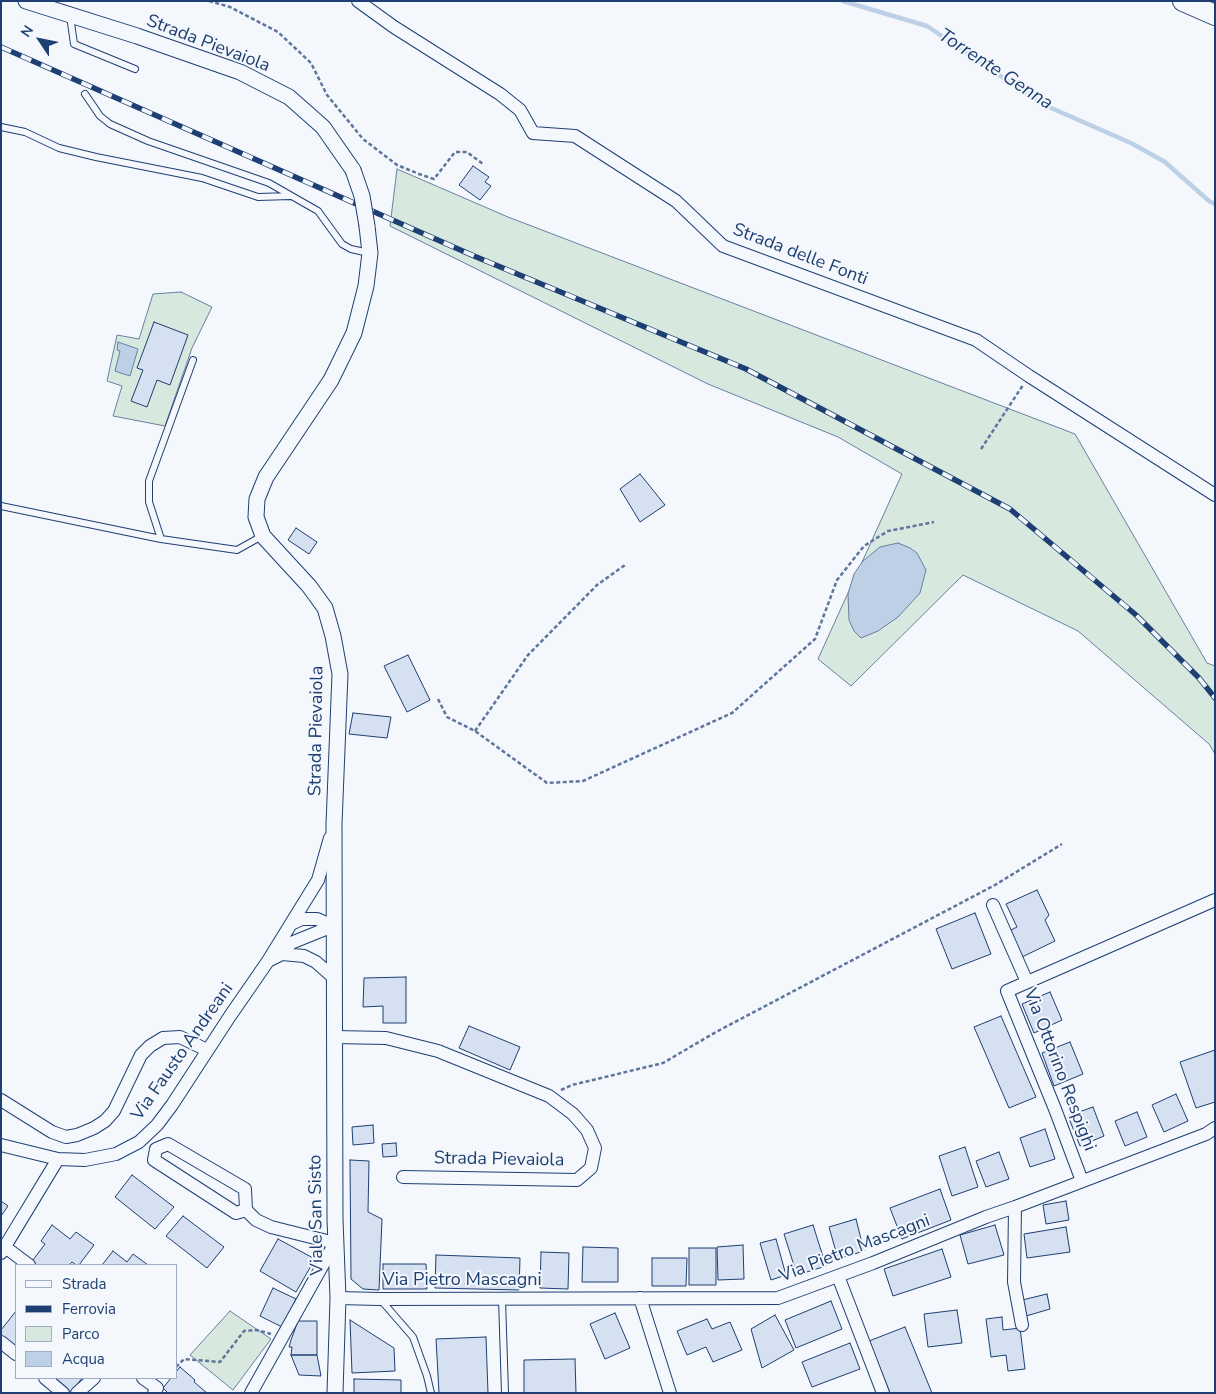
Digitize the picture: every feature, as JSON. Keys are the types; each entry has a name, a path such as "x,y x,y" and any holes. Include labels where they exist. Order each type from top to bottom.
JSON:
{"main road":[{"path":"1183,1 1215,14"}],"street":[{"name":"Strada Pievaiola","path":"26,1 137,36 240,72 288,97 323,127 353,170 362,196 370,253 366,286 354,333 331,380 266,477 257,499 256,517 263,536 309,586 325,608 333,636 340,674 334,824 334,1037 386,1038 438,1050 549,1096 573,1114 587,1130 595,1148 591,1168 577,1180 402,1177"},
{"name":"Strada delle Fonti","path":"358,1 394,27 500,94 520,110 533,133 575,136 676,201 723,246 976,340 1215,495"},
{"name":"Via Fausto Andreani","path":"1,1145 58,1159 85,1160 116,1154 139,1142 157,1125 172,1106 207,1050 268,961 318,880 334,824"},
{"name":"Via Ottorino Respighi","path":"1082,1181 1055,1109 1006,991 1215,900"},
{"name":"Via Ottorino Respighi","path":"993,905 1027,982"},
{"path":"291,924 302,920 317,919 333,926"},
{"name":"Via Fausto Andreani","path":"268,961 282,954 291,943 333,926"},
{"path":"282,954 304,956 316,962 333,976"},
{"path":"1,1100 52,1132 66,1137 77,1135 105,1121 114,1111 141,1055 150,1046 163,1038 180,1037 207,1050"},
{"name":"Viale San Sisto","path":"334,1037 335,1243 338,1298 335,1393"},
{"name":"Via Pietro Mascagni","path":"338,1298 778,1298 1206,1134 1215,1128"},
{"path":"246,1210 236,1213 154,1160 156,1149 168,1144 245,1189 246,1210 256,1220 272,1227 335,1243 251,1393"},
{"path":"27,1264 3,1250 58,1159"},
{"path":"1015,1207 1014,1282 1022,1325"},
{"path":"838,1276 883,1393"},
{"path":"640,1298 670,1393"},
{"path":"1,1342 15,1353"},
{"path":"46,1379 63,1393"},
{"path":"78,1393 93,1379"},
{"path":"144,1379 157,1388 154,1393"}],"lane":[{"path":"70,14 74,44 135,69"},
{"path":"85,94 100,116 110,124 148,141 269,183 318,211 342,244 351,250 370,253"},
{"path":"1,127 25,132 59,148 202,178 258,196 292,196"},
{"path":"160,539 149,502 149,480 193,360"},
{"path":"1,506 160,539 236,550 263,536"},
{"path":"380,1299 412,1338 427,1376 431,1393"},
{"path":"502,1299 505,1393"}],"path":[{"path":"209,1 230,7 278,32 311,63 327,95 363,139 397,165 434,179 455,152 468,152 483,164"},
{"path":"981,449 1029,376"},
{"path":"438,699 447,717 475,730 547,783 583,781 732,713 815,639 837,580 864,546 888,531 934,522"},
{"path":"475,730 528,655 597,585 625,565"},
{"path":"549,1096 572,1084 663,1063 716,1032 995,885 1062,844"},
{"path":"178,1365 184,1359 220,1362 244,1331 257,1330 283,1337"}],"green space":[{"path":"397,169 508,217 1075,434 1207,663 1215,666 1215,754 1209,744 1078,631 963,575 851,686 818,659 902,474 838,437 708,384 390,226"},
{"path":"181,292 212,307 192,348 165,426 113,416 122,386 107,381 117,335 139,339 153,294"},
{"path":"230,1311 271,1339 233,1390 190,1355"}],"water":[{"path":"118,342 138,349 130,376 115,371 120,351 117,350"},
{"path":"898,543 917,553 926,570 920,593 898,617 878,631 861,638 854,631 849,620 848,594 854,574 863,561 880,547"}],"building":[{"path":"473,166 489,177 485,182 491,186 480,200 459,185"},
{"path":"154,322 188,335 170,385 157,380 147,407 131,401 143,370 137,368"},
{"path":"640,474 665,505 640,522 620,489"},
{"path":"296,528 317,542 309,554 288,540"},
{"path":"408,655 430,700 407,712 384,666"},
{"path":"353,713 391,717 387,738 349,734"},
{"path":"1037,890 1049,915 1045,920 1055,941 1022,957 1009,931 1017,927 1006,904"},
{"path":"975,913 991,954 952,969 936,929"},
{"path":"406,977 406,1023 383,1023 383,1006 363,1007 364,978"},
{"path":"1050,992 1062,1020 1034,1033 1022,1004"},
{"path":"1001,1016 1036,1097 1009,1108 974,1027"},
{"path":"469,1026 520,1047 510,1070 459,1048"},
{"path":"1070,1042 1083,1074 1054,1086 1042,1053"},
{"path":"1215,1050 1215,1102 1196,1108 1180,1062"},
{"path":"1176,1094 1188,1121 1164,1132 1152,1105"},
{"path":"1093,1107 1104,1136 1080,1146 1068,1116"},
{"path":"1137,1112 1147,1137 1125,1146 1115,1121"},
{"path":"373,1125 374,1143 353,1145 352,1127"},
{"path":"1045,1129 1055,1159 1030,1167 1020,1138"},
{"path":"396,1143 397,1156 383,1157 382,1144"},
{"path":"965,1147 978,1187 952,1196 939,1156"},
{"path":"999,1152 1009,1179 986,1187 976,1161"},
{"path":"350,1160 369,1161 368,1212 382,1219 379,1290 363,1289 351,1279"},
{"path":"132,1175 174,1207 155,1229 115,1197"},
{"path":"940,1189 951,1220 902,1239 890,1208"},
{"path":"1,1201 8,1206 1,1216"},
{"path":"1066,1201 1069,1220 1046,1224 1043,1205"},
{"path":"183,1216 224,1247 207,1268 166,1236"},
{"path":"856,1219 864,1251 838,1259 829,1227"},
{"path":"52,1225 70,1239 76,1232 94,1245 80,1264 72,1262 70,1264 30,1264 45,1244 41,1241"},
{"path":"813,1225 826,1266 797,1275 784,1234"},
{"path":"995,1225 1004,1255 968,1264 960,1235"},
{"path":"1066,1227 1070,1252 1027,1258 1024,1234"},
{"path":"278,1239 315,1259 296,1292 260,1271"},
{"path":"776,1239 786,1275 771,1280 760,1243"},
{"path":"743,1245 744,1279 718,1280 717,1247"},
{"path":"583,1247 618,1248 618,1282 582,1282"},
{"path":"689,1248 716,1248 716,1285 689,1285"},
{"path":"942,1249 951,1277 893,1296 884,1269"},
{"path":"113,1251 127,1262 133,1254 147,1264 103,1264"},
{"path":"541,1252 569,1253 568,1289 540,1288"},
{"path":"436,1255 520,1258 519,1290 435,1288"},
{"path":"652,1258 687,1258 686,1286 652,1286"},
{"path":"383,1264 426,1264 427,1289 383,1289"},
{"path":"273,1288 296,1299 282,1327 260,1316"},
{"path":"1047,1294 1050,1309 1026,1316 1022,1300"},
{"path":"831,1301 842,1329 796,1348 785,1320"},
{"path":"957,1310 962,1343 928,1347 924,1314"},
{"path":"15,1312 15,1349 1,1338 1,1330"},
{"path":"615,1313 630,1348 605,1359 590,1324"},
{"path":"775,1315 794,1350 762,1368 751,1329"},
{"path":"1002,1317 1003,1330 1020,1328 1025,1369 1008,1371 1006,1355 991,1357 986,1319"},
{"path":"707,1319 712,1329 730,1322 742,1350 713,1362 706,1347 687,1355 677,1331"},
{"path":"350,1320 394,1348 395,1371 352,1373"},
{"path":"298,1321 317,1321 317,1355 291,1355 292,1347 289,1347"},
{"path":"905,1327 932,1393 890,1393 869,1341"},
{"path":"486,1337 488,1393 439,1393 436,1339"},
{"path":"850,1343 860,1369 812,1387 802,1362"},
{"path":"291,1355 317,1355 321,1376 299,1375"},
{"path":"575,1359 576,1393 524,1393 524,1360"},
{"path":"180,1367 207,1393 168,1393 163,1388 170,1379 178,1379 178,1370"},
{"path":"49,1379 81,1379 71,1393 68,1393"},
{"path":"354,1379 401,1380 401,1393 354,1393"}],"waterway":[{"name":"Torrente Genna","path":"843,1 927,26 1042,104 1131,143 1165,162 1209,201 1215,204"}],"railway":[{"path":"1,47 474,256 746,369 1010,509 1136,615 1199,678 1215,698"}]}
